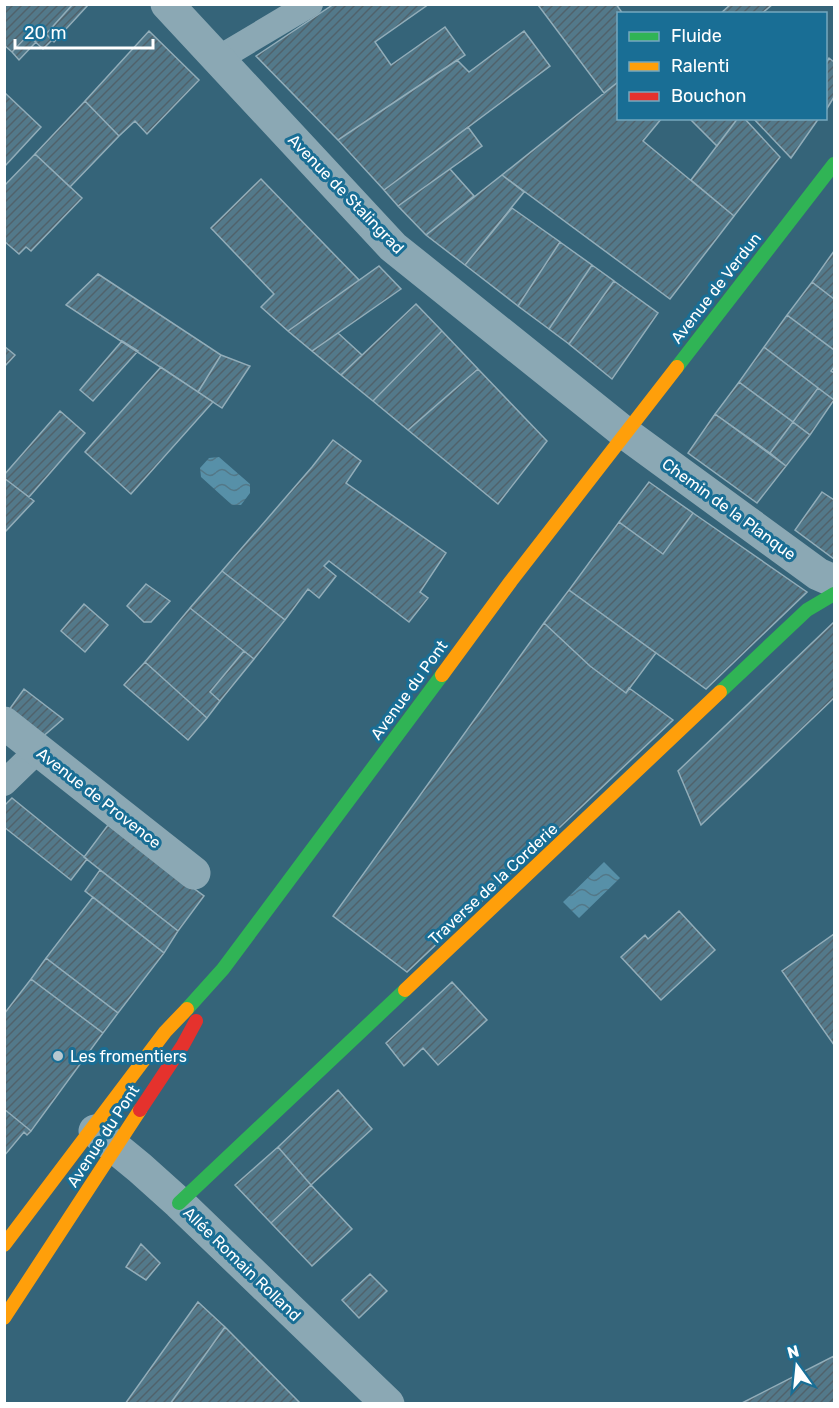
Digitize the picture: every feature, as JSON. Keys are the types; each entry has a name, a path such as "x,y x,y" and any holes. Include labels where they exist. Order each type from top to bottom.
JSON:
{"main road":[{"name":"Avenue de Verdun","path":"625,433 834,164"},
{"name":"Avenue du Pont","path":"4,1318 165,1032 223,969 511,581 625,433"},
{"name":"Traverse de la Corderie","path":"179,1203 807,610 834,594"},
{"name":"Avenue du Pont","path":"4,1245 104,1138 183,1045 223,969"}],"street":[{"name":"Avenue de Stalingrad","path":"167,4 393,247 625,433"},
{"name":"Chemin de la Planque","path":"625,433 818,574 834,581"},
{"name":"Avenue de Provence","path":"4,723 194,873"},
{"name":"Allée Romain Rolland","path":"104,1138 179,1203 388,1404"}],"lane":[{"path":"218,59 310,4"},
{"path":"4,783 38,750"}],"water":[{"path":"219,457 250,484 250,493 241,505 232,505 201,477 200,468 209,458"},
{"path":"604,862 620,878 579,918 563,902"}],"building":[{"path":"4,4 73,4 46,34 52,40 43,49 28,35 12,52 4,45"},
{"path":"73,4 89,4 54,42 46,34"},
{"path":"334,4 429,4 375,42 391,65 445,27 465,55 338,140 256,56"},
{"path":"616,4 622,12 617,12 617,83 604,93 538,5"},
{"path":"731,4 773,4 763,12 722,12"},
{"path":"149,31 199,80 147,134 135,121 119,136 85,101"},
{"path":"524,31 550,66 384,190 338,140 457,60 469,72"},
{"path":"28,35 36,42 19,60 12,52"},
{"path":"829,58 834,62 834,97 827,108 827,61"},
{"path":"617,83 617,120 660,120 643,141 734,216 670,299 502,175"},
{"path":"4,92 41,127 4,167"},
{"path":"85,101 119,136 70,187 35,154"},
{"path":"691,120 736,120 717,146"},
{"path":"736,120 746,120 780,157 734,216 691,180"},
{"path":"755,120 818,120 791,158"},
{"path":"468,127 482,146 398,206 384,190"},
{"path":"35,154 82,198 31,251 26,247 19,254 4,241 4,186"},
{"path":"450,169 474,196 426,235 398,206"},
{"path":"502,175 524,192 465,265 426,235"},
{"path":"261,179 359,280 288,331 261,307 274,294 211,228"},
{"path":"512,208 560,242 518,306 465,265"},
{"path":"560,242 592,265 549,329 518,306"},
{"path":"834,251 834,299 812,282"},
{"path":"592,265 614,281 569,344 549,329"},
{"path":"379,266 401,289 312,351 288,331"},
{"path":"98,274 221,355 198,392 66,305"},
{"path":"614,281 658,313 612,379 569,344"},
{"path":"812,282 834,299 834,350 787,315"},
{"path":"416,304 442,331 373,401 341,375"},
{"path":"787,315 834,350 834,367 831,371 834,373 834,400 764,347"},
{"path":"442,331 478,369 408,430 373,401"},
{"path":"338,333 362,355 341,375 312,351"},
{"path":"122,341 138,351 93,401 80,390"},
{"path":"4,346 15,355 4,367"},
{"path":"764,347 818,388 793,422 739,382"},
{"path":"221,355 250,366 222,408 198,392"},
{"path":"161,367 213,402 131,494 85,452"},
{"path":"478,369 547,441 498,504 408,430"},
{"path":"739,382 793,422 770,453 715,414"},
{"path":"818,388 834,400 810,435 793,422"},
{"path":"60,411 85,433 29,497 4,478 4,475"},
{"path":"715,414 786,466 757,503 688,453"},
{"path":"793,422 810,435 786,466 770,453"},
{"path":"333,440 361,461 346,483 446,553 420,592 428,598 409,622 329,561 324,566 336,576 319,598 308,589 285,620 222,571"},
{"path":"4,478 34,501 4,533"},
{"path":"649,482 693,513 663,554 619,522"},
{"path":"822,492 834,500 834,559 795,530"},
{"path":"693,513 807,592 706,689 569,590 619,522 663,554"},
{"path":"222,571 285,620 254,659 190,608"},
{"path":"146,584 170,601 151,622 144,622 127,606"},
{"path":"569,590 656,653 626,693 590,666 544,623"},
{"path":"84,604 108,625 85,652 61,631"},
{"path":"190,608 244,651 210,692 220,701 207,718 145,662"},
{"path":"834,622 834,698 701,825 678,771"},
{"path":"544,623 590,666 626,693 629,688 673,720 407,972 333,916"},
{"path":"244,651 254,659 220,701 210,692"},
{"path":"145,662 207,718 188,740 124,685"},
{"path":"24,689 63,719 40,739 6,714"},
{"path":"12,798 87,859 71,880 4,827 4,806"},
{"path":"108,825 204,896 178,931 84,857"},
{"path":"100,870 178,931 164,953 85,891"},
{"path":"93,897 164,953 118,1013 46,958"},
{"path":"679,911 715,950 661,1000 621,957 645,935 648,939"},
{"path":"834,934 834,1045 782,971"},
{"path":"46,958 118,1013 103,1033 31,979"},
{"path":"31,979 103,1033 31,1131 4,1109 4,1014"},
{"path":"452,982 487,1020 438,1065 423,1048 404,1066 386,1043"},
{"path":"338,1090 372,1129 311,1185 278,1147"},
{"path":"4,1109 31,1131 27,1135 24,1132 4,1156"},
{"path":"278,1147 311,1185 271,1223 235,1185"},
{"path":"311,1185 352,1229 312,1266 271,1223"},
{"path":"141,1244 160,1263 146,1280 126,1267"},
{"path":"370,1274 387,1291 359,1318 342,1300"},
{"path":"198,1302 225,1327 170,1404 125,1404"},
{"path":"225,1327 301,1404 170,1404"},
{"path":"834,1356 834,1404 740,1404"}],"traffic: fast":[{"path":"677,367 834,164"},
{"path":"720,692 807,610 834,594"},
{"path":"187,1009 223,969 442,675"},
{"path":"179,1203 405,990"}],"traffic: slow":[{"path":"442,675 511,581 677,367"},
{"path":"405,990 720,692"},
{"path":"4,1245 165,1032 187,1009"},
{"path":"4,1318 140,1110"}],"traffic: jam":[{"path":"140,1110 196,1021"}],"place":[{"name":"Les fromentiers","path":"58,1056"}]}
